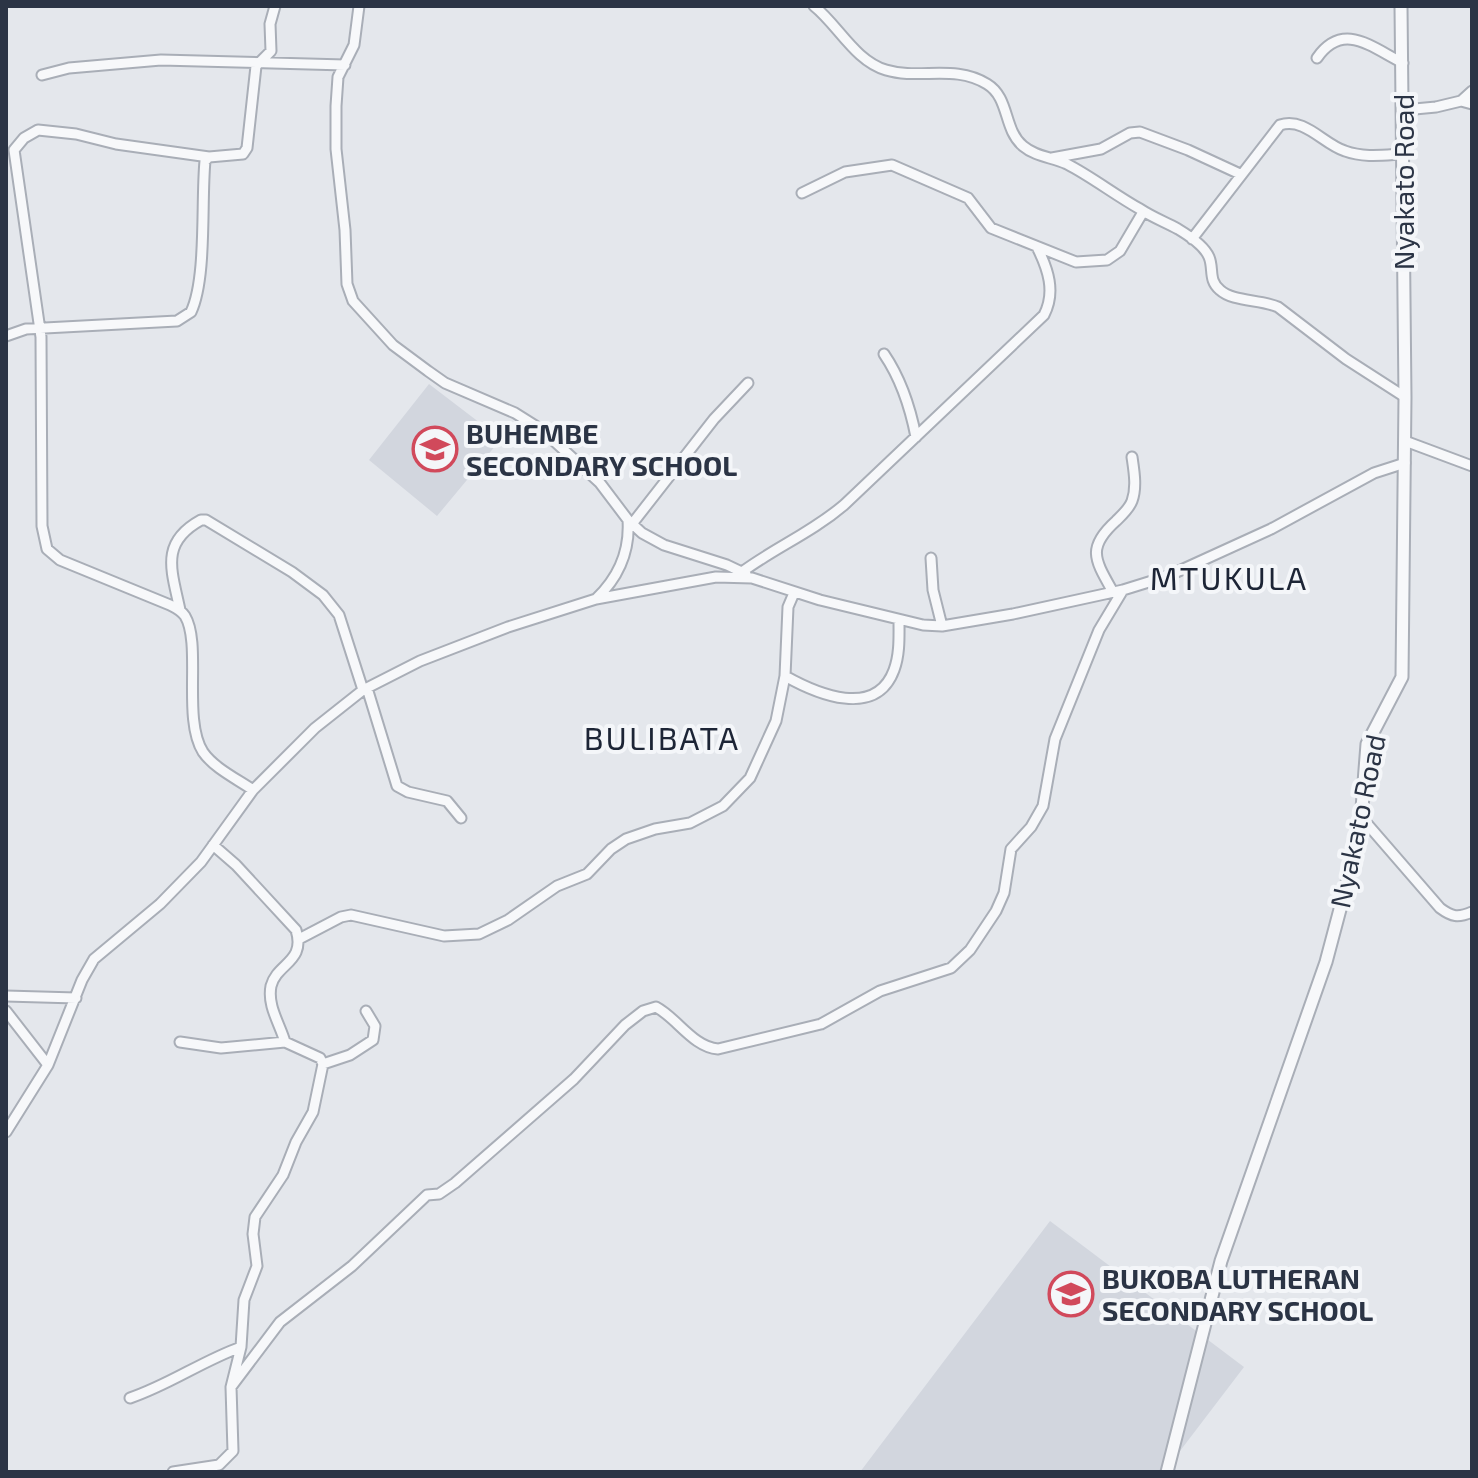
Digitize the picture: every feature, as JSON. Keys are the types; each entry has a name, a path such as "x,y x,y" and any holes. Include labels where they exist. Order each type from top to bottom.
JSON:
{"street":[{"path":"257,63 271,51 270,24 275,6"},
{"path":"359,6 357,35 338,77 337,89 336,149 347,284 353,301 393,345 445,383 515,413 542,430 600,483 630,522 664,545 727,565 794,593 899,620 942,626 1118,591 1192,566 1271,529 1374,473 1405,463"},
{"path":"814,6 873,65 887,71 912,74 943,72 965,75 984,82 1001,98 1016,139 1038,155 1052,158 1080,172 1192,239 1210,258 1210,277 1219,290 1231,297 1265,301 1278,307 1346,359 1405,397"},
{"name":"Nyakato Road","path":"1167,1472 1221,1261 1326,962 1362,818 1367,744 1397,688 1403,667 1405,397 1401,6"},
{"path":"1317,58 1329,43 1348,38 1403,63"},
{"path":"42,75 69,68 133,62 345,65"},
{"path":"253,790 207,757 199,743 193,705 190,632 180,610 60,560 47,549 41,505 40,329 14,150 24,138 38,130 209,157 243,154 247,148 257,63"},
{"path":"1461,101 1472,91"},
{"path":"1404,110 1461,101 1472,104"},
{"path":"1192,239 1280,125 1301,126 1345,152 1378,156 1403,154"},
{"path":"1052,158 1101,149 1130,133 1140,132 1182,147 1240,174"},
{"path":"6,336 26,329 177,321 191,312 201,246 204,164 209,157"},
{"path":"802,193 845,172 892,165 958,192 974,205 991,228 1076,262 1107,260 1120,251 1143,212"},
{"path":"742,572 819,526 1044,315 1050,303 1050,284 1037,247"},
{"path":"884,354 904,391 916,437"},
{"path":"596,599 619,570 630,522 748,383"},
{"path":"1405,441 1472,466"},
{"path":"1118,591 1096,557 1095,547 1100,537 1131,503 1135,478 1132,457"},
{"path":"180,610 170,559 172,549 185,531 201,520 206,520 292,572 323,595 339,615 397,786 408,792 447,801 461,818"},
{"path":"931,558 933,590 942,626"},
{"path":"6,1132 48,1065 82,980 94,959 160,904 201,862 253,790 315,728 365,689 446,650 596,599 716,577 752,578"},
{"path":"231,1387 280,1322 352,1266 427,1195 444,1192 515,1132 643,1011 656,1007 707,1047 718,1049 821,1024 880,991 951,968 982,933 1004,893 1011,849 1031,827 1043,806 1055,739 1118,591"},
{"path":"299,939 351,915 435,935 479,934 508,920 557,886 587,874 611,849 626,839 707,816 738,793 750,778 776,721 785,676 787,616 794,593"},
{"path":"785,676 808,688 844,699 877,691 888,682 897,661 899,620"},
{"path":"1362,818 1440,908 1450,916 1472,912"},
{"path":"213,845 236,865 296,930 299,939 294,957 272,984 272,1008 285,1042"},
{"path":"6,996 76,998"},
{"path":"6,1011 48,1065"},
{"path":"323,1064 350,1055 373,1040 375,1026 366,1011"},
{"path":"173,1472 219,1465 233,1449 231,1387 241,1347 244,1300 257,1266 253,1234 255,1217 283,1175 296,1142 313,1112 323,1064 320,1058 285,1042 221,1048 180,1042"},
{"path":"130,1398 172,1381 220,1354 241,1347"}],"shaded area":[{"name":"BUHEMBE SECONDARY SCHOOL","path":"429,384 501,439 437,516 369,460"},
{"name":"BUKOBA LUTHERAN SECONDARY SCHOOL","path":"1050,1221 1244,1367 1164,1472 860,1472"}],"place":[{"name":"BUHEMBE SECONDARY SCHOOL","path":"435,449"},
{"name":"BUKOBA LUTHERAN SECONDARY SCHOOL","path":"1071,1294"}],"district":[{"name":"MTUKULA","path":"1229,577"},
{"name":"BULIBATA","path":"662,737"}]}
